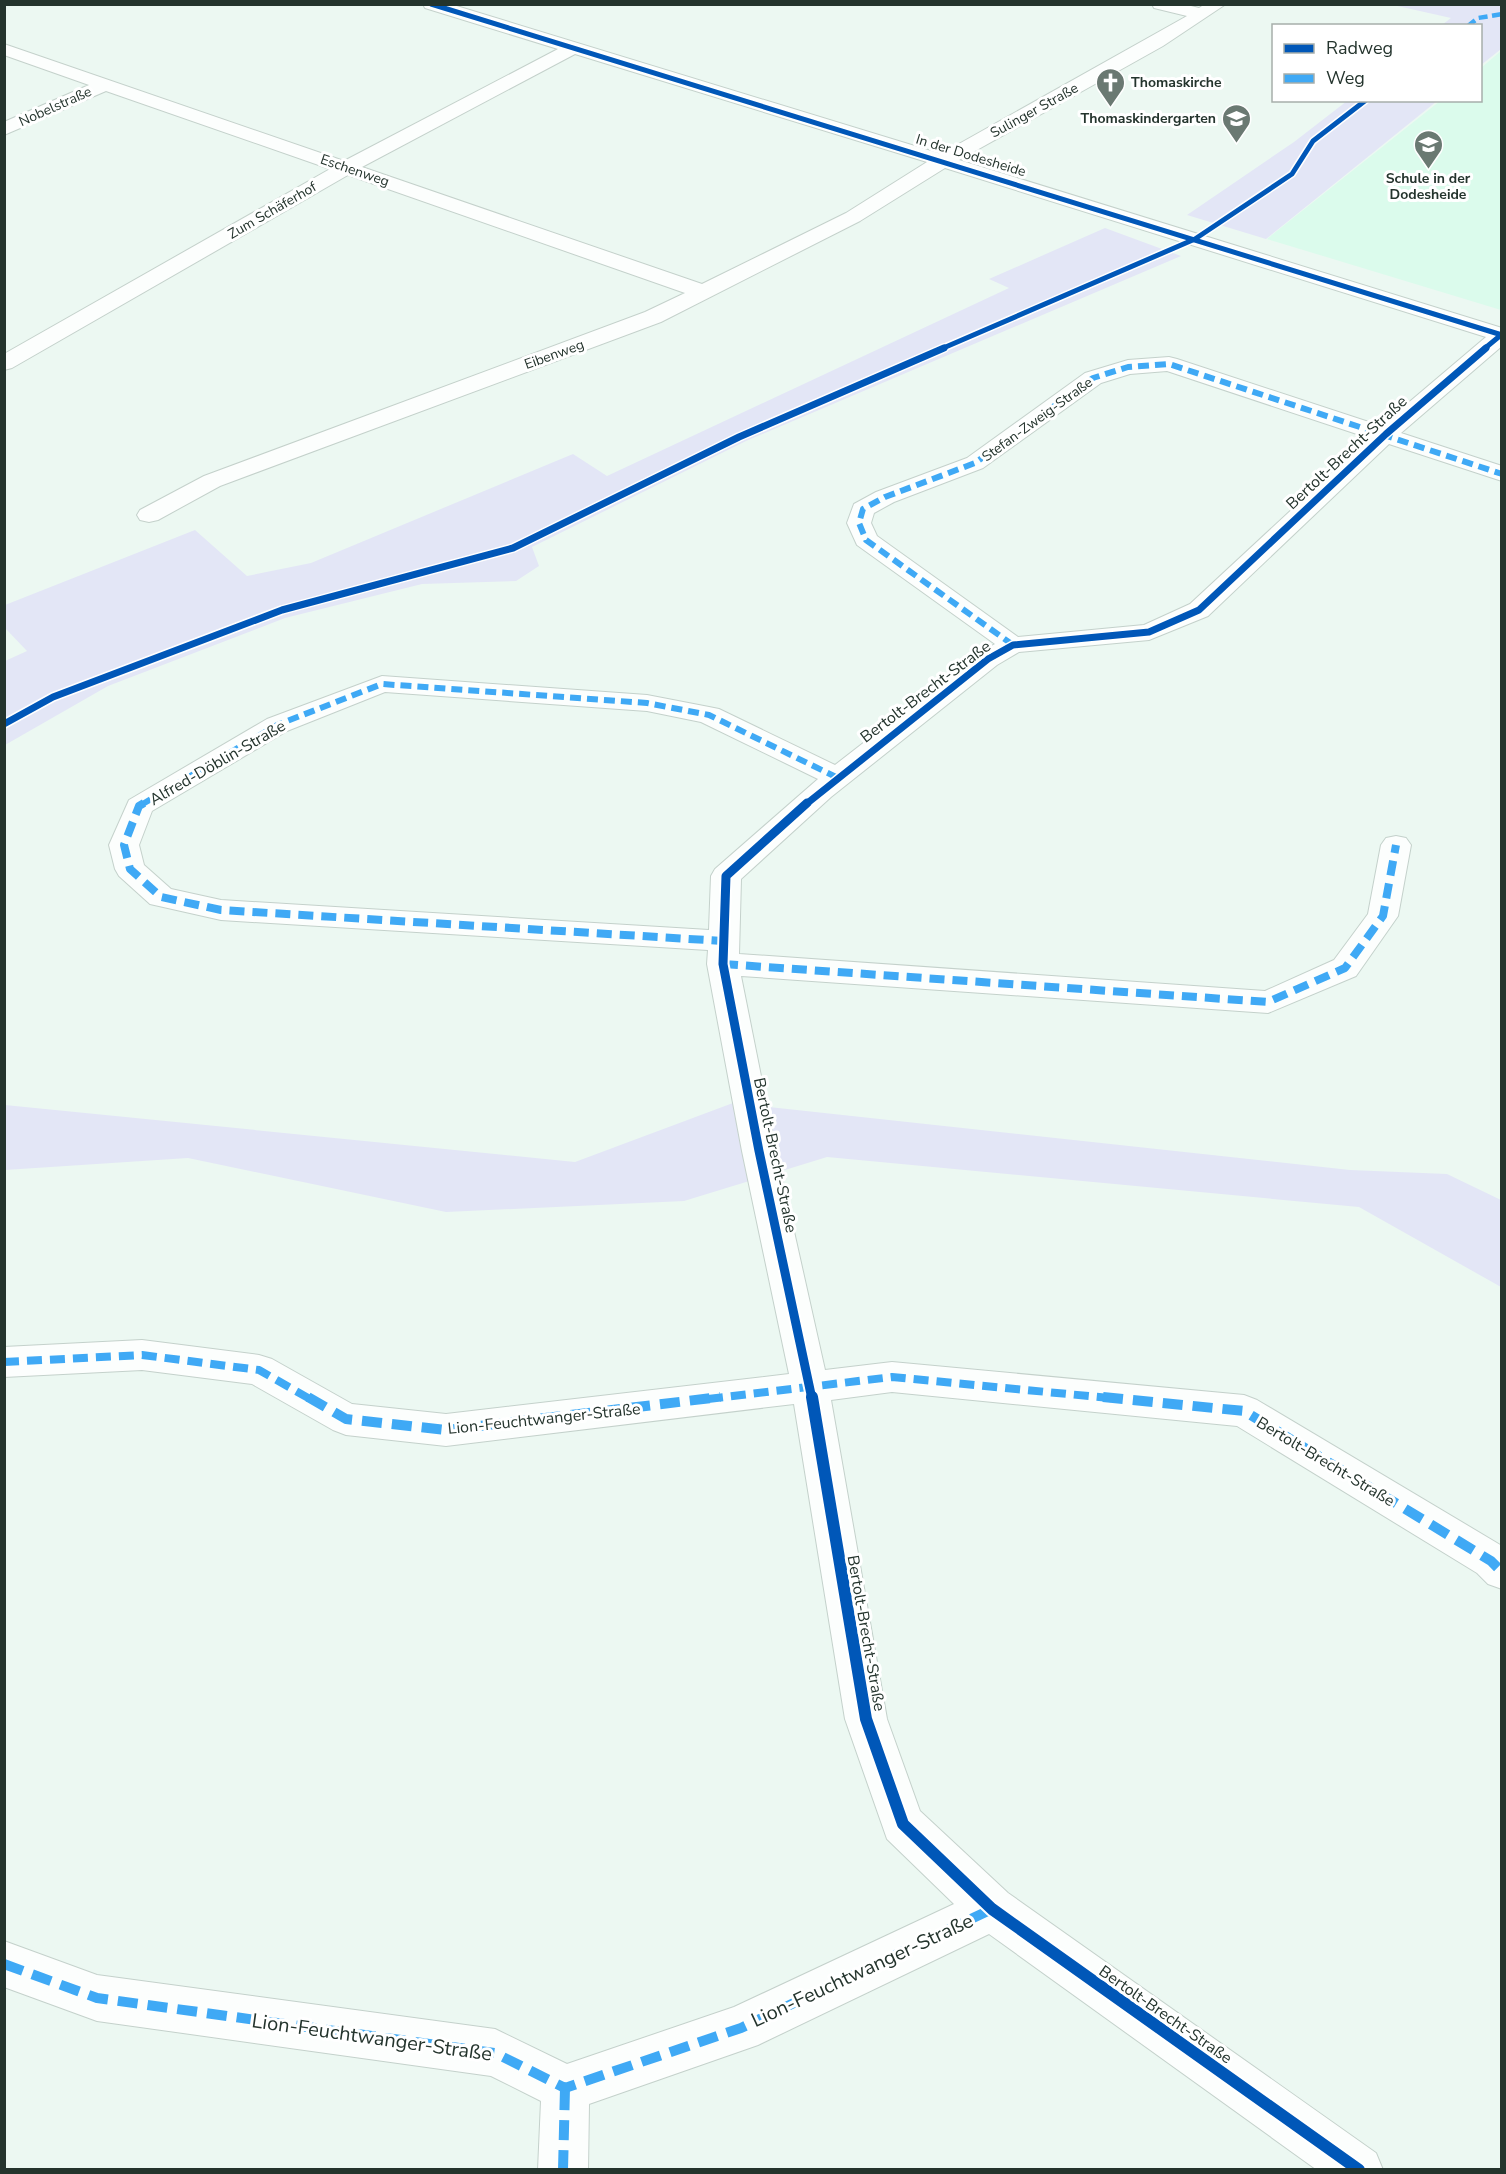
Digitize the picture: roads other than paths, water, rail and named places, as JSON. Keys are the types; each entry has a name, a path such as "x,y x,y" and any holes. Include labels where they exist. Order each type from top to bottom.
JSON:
{"street":[{"name":"In der Dodesheide","path":"431,4 944,160 1501,335"},
{"path":"1160,4 1201,14"},
{"name":"Sulinger Straße","path":"944,160 1157,42 1218,4"},
{"name":"Zum Schäferhof","path":"4,363 347,167 575,47"},
{"name":"Eschenweg","path":"4,49 704,292"},
{"name":"Nobelstraße","path":"4,129 106,84"},
{"name":"Eibenweg","path":"148,515 212,481 653,317 853,217 944,160"},
{"name":"Bertolt-Brecht-Straße","path":"1359,2169 992,1909 903,1824 869,1730 810,1387 759,1151 722,953 726,876 775,829 836,777 988,659 1013,645 1149,632 1199,610 1386,434 1501,335"},
{"name":"Stefan-Zweig-Straße","path":"1013,645 866,540 859,523 863,509 885,497 975,464 1093,378 1128,367 1169,364 1386,434"},
{"name":"Bertolt-Brecht-Straße","path":"1386,434 1502,474"},
{"name":"Alfred-Döblin-Straße","path":"722,953 221,910 161,897 130,869 124,844 139,806 277,725 382,684 647,702 709,716 836,777"},
{"path":"722,953 1268,1002 1345,968 1383,916 1396,845"},
{"name":"Lion-Feuchtwanger-Straße","path":"4,1362 142,1355 259,1370 346,1419 446,1430 810,1387"},
{"name":"Bertolt-Brecht-Straße","path":"810,1387 892,1377 1244,1411 1491,1561 1502,1572"},
{"name":"Lion-Feuchtwanger-Straße","path":"4,1964 97,1998 495,2053 565,2088 741,2028 992,1909"},
{"path":"563,2169 565,2088"}],"place":[{"name":"Thomaskirche","path":"1110,108"},
{"name":"Thomaskindergarten","path":"1237,144"},
{"name":"Schule in der Dodesheide","path":"1428,170"}]}
